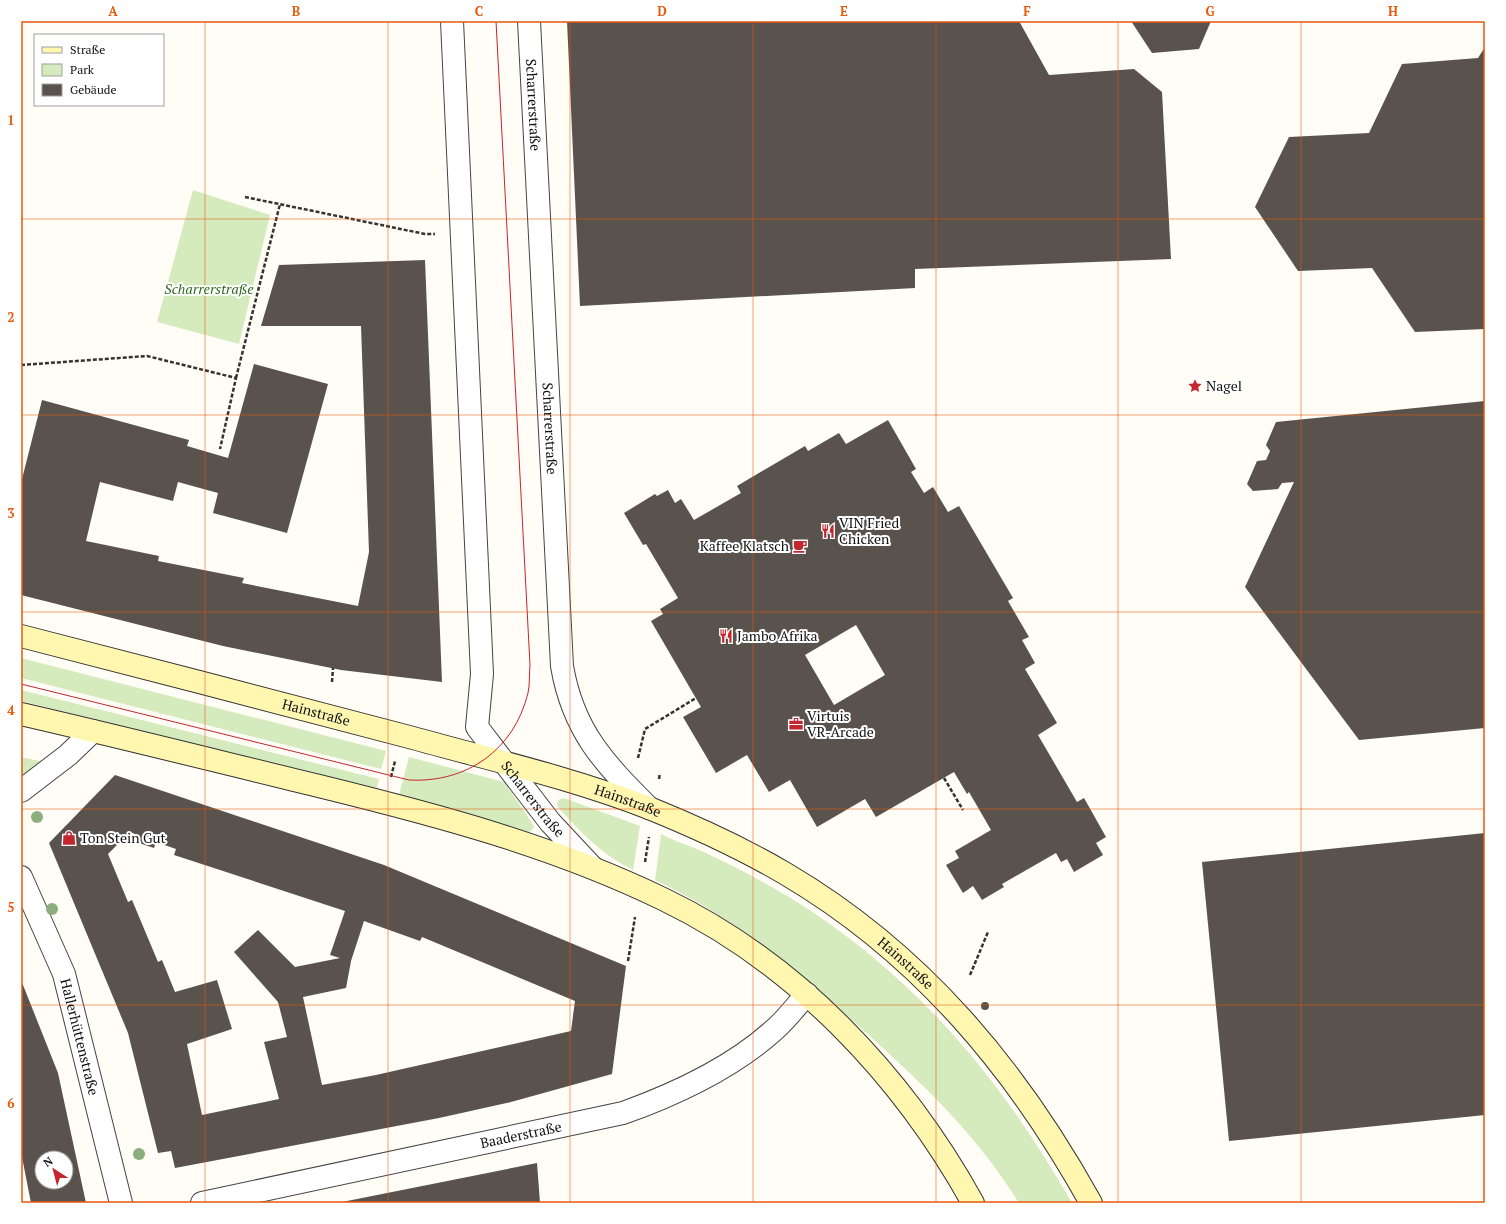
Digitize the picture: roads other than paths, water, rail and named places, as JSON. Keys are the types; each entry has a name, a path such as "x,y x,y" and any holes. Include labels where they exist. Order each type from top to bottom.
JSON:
{"main road":[{"name":"Hainstraße","path":"21,636 571,781 649,808 717,837 786,874 853,918 903,960 950,1005 996,1058 1048,1130 1092,1203"},
{"path":"21,714 93,730 385,802 516,840 592,868 665,899 704,921 762,958 807,994 867,1054 907,1102 941,1150 972,1203"}],"street":[{"path":"452,21 482,674 477,727 456,750"},
{"name":"Scharrerstraße","path":"529,21 562,666 566,690 583,730 614,774 649,808"},
{"name":"Scharrerstraße","path":"477,727 550,822 592,868"},
{"path":"21,790 78,746 93,730"},
{"name":"Hallerhüttenstraße","path":"21,877 64,974 121,1203"},
{"name":"Baaderstraße","path":"202,1203 623,1113 643,1106 713,1073 738,1057 776,1029 807,994"}],"tram line":[{"path":"21,684 409,780 450,776 468,769 485,759 512,731 521,713 528,693 530,665 496,21"}],"place":[{"name":"Nagel","path":"1195,386"},
{"name":"VIN Fried Chicken","path":"828,531"},
{"name":"Kaffee Klatsch","path":"800,546"},
{"name":"Jambo Afrika","path":"726,636"},
{"name":"Virtuis VR-Arcade","path":"796,724"},
{"name":"Ton Stein Gut","path":"69,838"}]}
